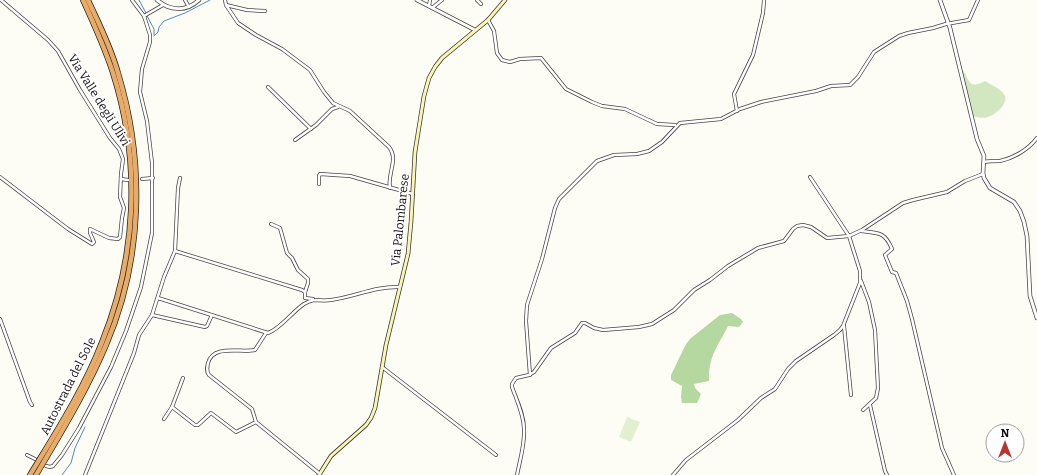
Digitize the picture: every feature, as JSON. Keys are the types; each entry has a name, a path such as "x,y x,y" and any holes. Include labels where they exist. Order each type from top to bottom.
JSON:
{"highway":[{"name":"Autostrada del Sole","path":"30,475 88,374 102,342 114,309 124,273 130,234 132,175 128,137 122,104 113,72 99,34 83,0"},
{"name":"Autostrada del Sole","path":"36,475 85,390 107,344 119,309 128,273 135,234 137,175 126,102 118,71 103,32 88,0"}],"main road":[{"name":"Via Palombarese","path":"320,474 332,456 362,430 370,420 376,404 382,367 408,248 415,150 424,94 428,80 442,58 488,20 505,0"}],"street":[{"name":"Via Valle degli Ulivi","path":"0,177 68,229 93,244 94,242 89,232 90,229 110,239 118,239 120,237 124,209 120,196 123,159 120,149 110,138 80,90 61,55 48,40 1,0"},
{"path":"46,466 53,466 73,437 103,383 122,341 141,287 152,234 153,178 148,123 140,92 142,67 150,39 149,29 144,16 132,0"},
{"path":"157,0 163,5 177,9 189,7 199,0"},
{"path":"185,0 189,7"},
{"path":"225,0 226,5 238,23 256,35 284,50 311,72 326,94 338,107"},
{"path":"417,0 475,30"},
{"path":"430,0 431,7"},
{"path":"431,7 442,0"},
{"path":"477,0 481,4"},
{"path":"737,111 734,94 753,55 763,13 764,0"},
{"path":"940,0 948,24 976,136 984,156 984,180 989,187 1013,201 1022,216 1027,236 1030,297 1037,318"},
{"path":"530,375 526,319 527,305 543,257 558,200 564,192 597,161 614,155 637,154 650,151 663,141 676,125 681,122 721,119 761,102 778,100 831,86 850,85 862,72 872,55 884,45 904,34 970,19 978,0"},
{"path":"144,16 163,5"},
{"path":"226,5 247,10 265,11"},
{"path":"488,20 494,30 497,53 503,61 510,62 520,59 541,58 566,89 593,103 602,106 625,109 657,124 676,125"},
{"path":"268,87 310,129"},
{"path":"295,140 318,124 332,109 338,107 344,108 381,139 391,150 394,159 389,182 390,188"},
{"path":"984,162 1010,158 1027,147 1037,138"},
{"path":"319,184 320,174 342,175 413,194"},
{"path":"517,475 524,429 521,412 512,385 518,377 530,375 538,368 551,347 574,334 583,323 603,330 642,327 655,323 677,308 694,290 710,280 724,268 758,248 785,240 797,226 803,225 811,227 827,238 849,236 861,231 902,204 913,200 946,193 965,181 983,174"},
{"path":"810,177 849,236 860,270 861,280 870,305 877,338 876,372 878,390 876,398 863,410"},
{"path":"142,179 153,178"},
{"path":"85,475 134,352 138,337 152,315 165,275 175,251 178,188 180,178"},
{"path":"121,179 128,180"},
{"path":"271,224 280,228 287,254 292,258 298,270 309,280 305,292 305,298 331,300 380,288 400,287"},
{"path":"861,231 876,232 883,236 888,239 892,249 885,255 892,272 896,274 907,301 942,448 954,475"},
{"path":"175,251 305,292"},
{"path":"673,475 686,460 741,417 761,398 774,390 786,372 796,361 840,330 844,324 861,280"},
{"path":"158,298 266,332 270,332 303,305 315,299"},
{"path":"152,315 205,327 207,326 212,315"},
{"path":"0,319 32,405"},
{"path":"844,324 851,395"},
{"path":"266,332 254,350 220,352 213,354 210,358 207,369 209,375 252,409 256,422 320,474"},
{"path":"382,367 496,455"},
{"path":"164,419 172,407 183,378"},
{"path":"870,405 874,428 887,475"},
{"path":"172,407 195,425 198,425 211,413 236,432 256,422"},
{"path":"27,455 35,460"}],"green space":[{"path":"962,69 972,84 979,84 985,81 999,89 1004,94 1005,102 997,112 986,118 972,116"},
{"path":"732,313 743,322 739,327 728,326 712,358 709,381 694,384 695,388 701,394 697,403 682,403 682,386 671,380 671,375 686,344 691,338 720,315"},
{"path":"627,417 640,422 631,442 619,437"}],"waterway":[{"path":"139,0 146,13"},
{"path":"154,36 164,21 185,13 210,0"},
{"path":"147,16 154,29 154,35"},
{"path":"62,475 71,463 75,448 85,427"}]}
